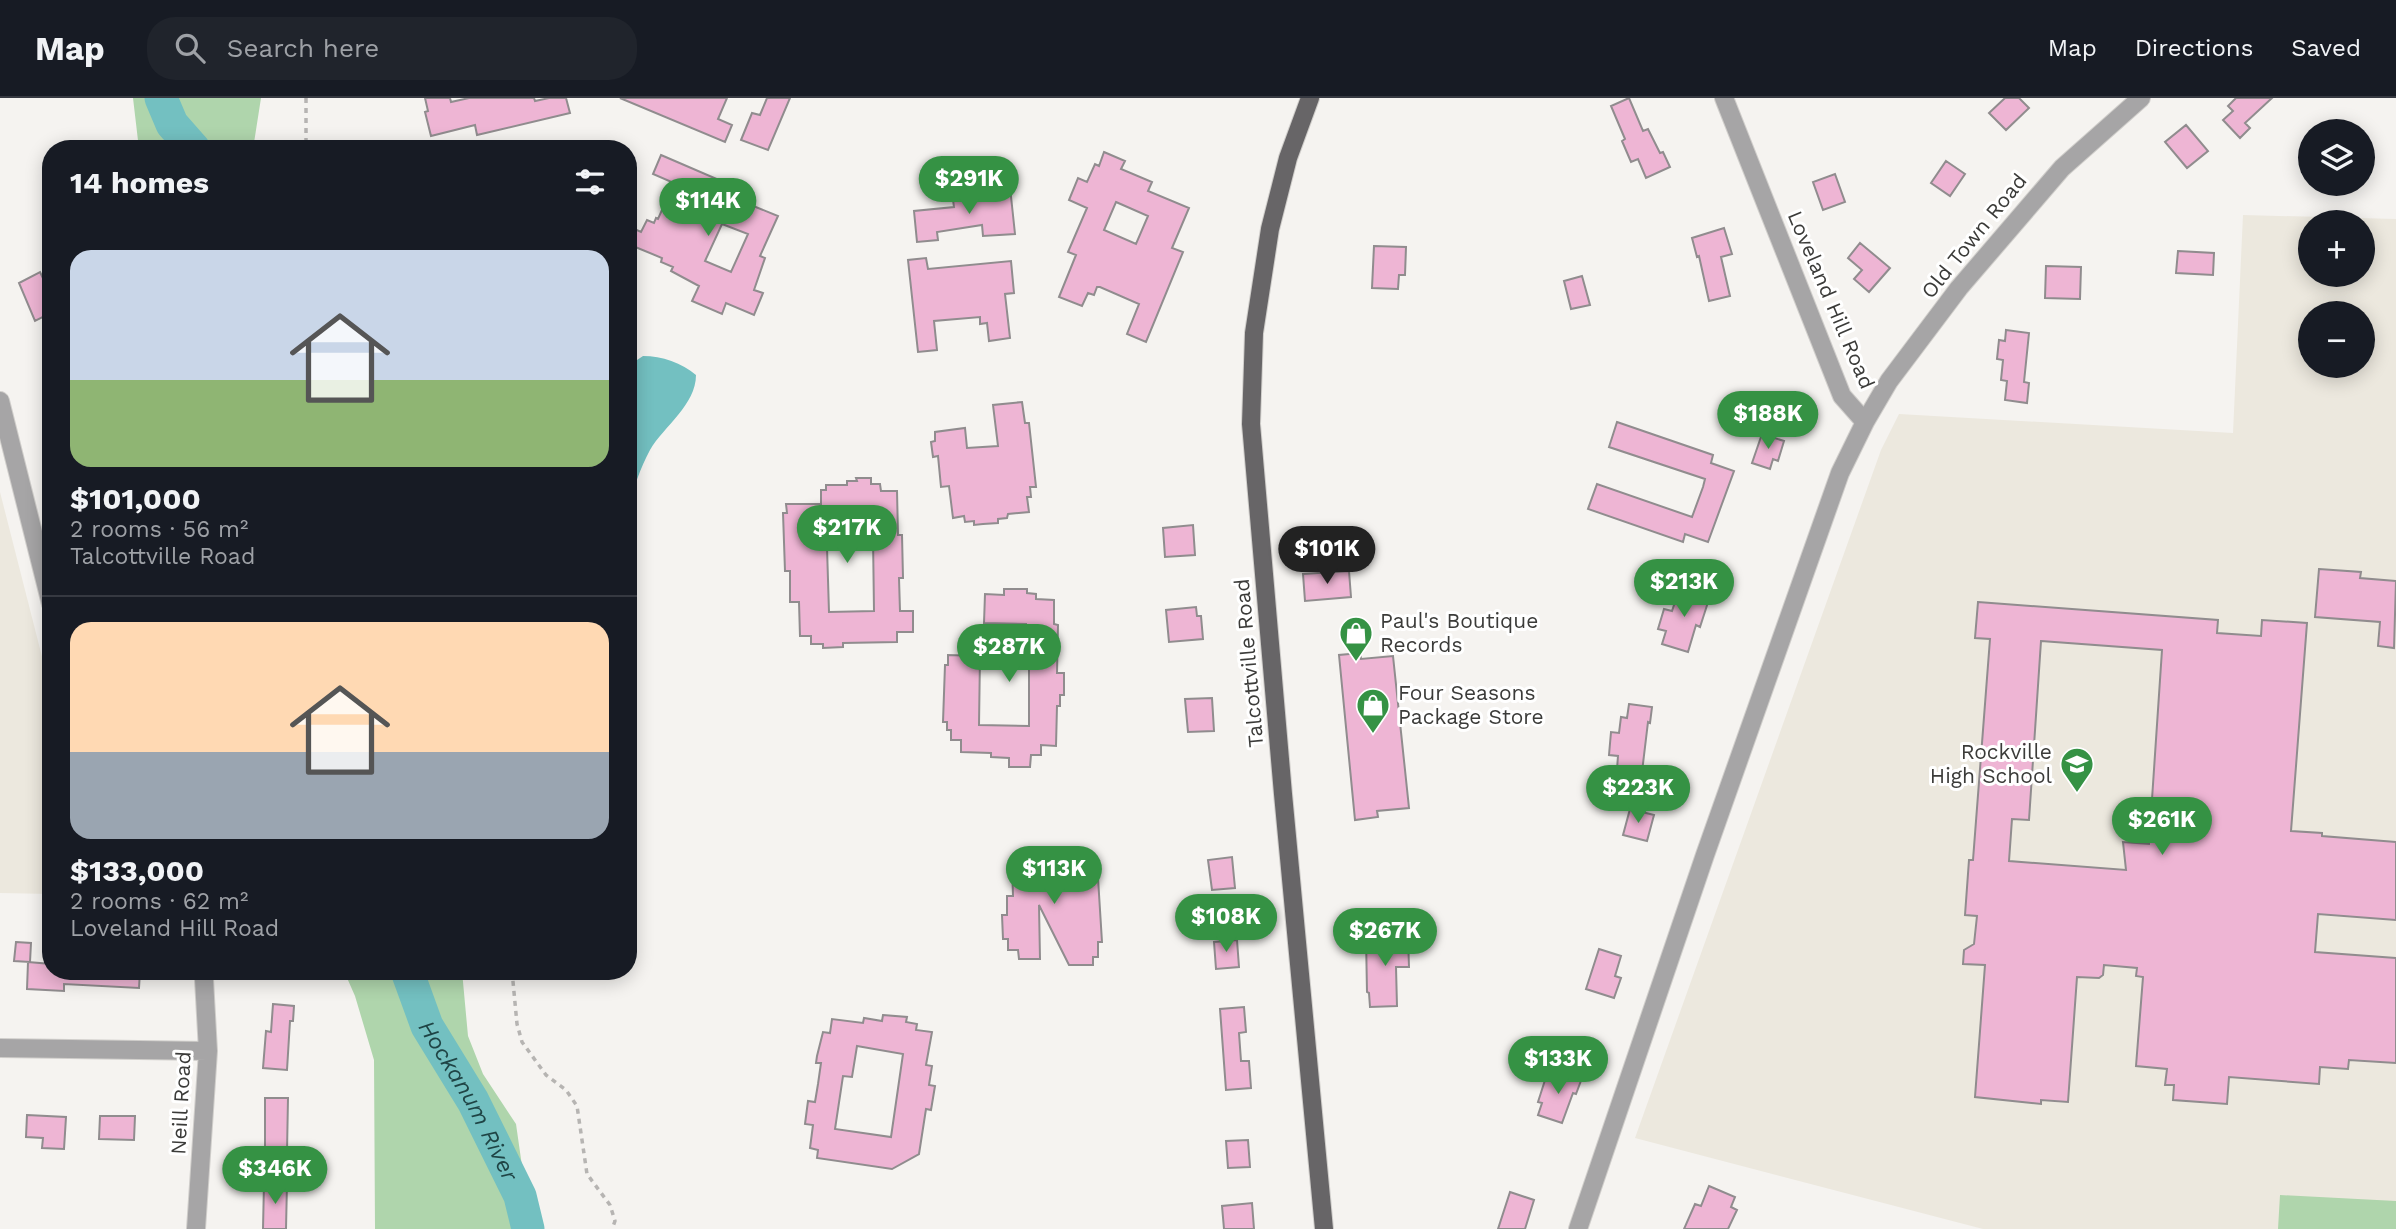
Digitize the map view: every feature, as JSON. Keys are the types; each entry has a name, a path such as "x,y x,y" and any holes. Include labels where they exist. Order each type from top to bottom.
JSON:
{"main road":[{"name":"Talcottville Road","path":"1310,98 1289,158 1270,229 1254,333 1251,424 1324,1229"}],"street":[{"name":"Loveland Hill Road","path":"1578,1229 1705,855 1836,486 1865,422 1842,397 1724,98"},
{"name":"Old Town Road","path":"1865,422 1889,381 1959,288 2034,198 2062,168 2141,98"},
{"path":"0,401 42,568"},
{"name":"Neill Road","path":"197,1229 208,1051 204,980"},
{"path":"0,1048 208,1051"}],"path":[{"path":"306,98 306,140"},
{"path":"513,980 517,1024 522,1042 546,1075 566,1090 577,1105 587,1174 610,1205 615,1221 612,1229"}],"shaded area":[{"name":"Rockville High School","path":"2243,215 2298,216 2298,287 2375,287 2375,218 2396,219 2396,1229 1983,1229 1635,1138 1881,450 1899,414 2233,433"},
{"path":"0,492 42,657 42,894 0,893"}],"green space":[{"path":"133,98 261,98 254,140 138,140"},
{"path":"348,980 463,980 468,1036 483,1074 516,1124 531,1229 375,1229 374,1060"},
{"path":"2280,1195 2396,1201 2396,1229 2278,1229"}],"water":[{"path":"643,356 657,357 684,367 696,375 691,396 650,450 637,481 637,360"}],"building":[{"path":"425,98 450,98 451,102 469,98 534,98 535,101 566,98 570,113 477,135 475,125 431,136 425,112 428,111"},
{"path":"620,98 727,98 718,119 732,125 725,142"},
{"path":"767,98 790,98 768,150 741,140 752,113 760,115"},
{"path":"1629,98 1643,131 1648,129 1670,167 1646,178 1638,159 1631,162 1611,106"},
{"path":"2005,98 2019,98 2029,108 2006,130 1989,113"},
{"path":"2236,98 2272,98 2245,123 2250,128 2240,138 2223,120 2233,111 2228,106"},
{"path":"2186,125 2208,151 2187,168 2165,142"},
{"path":"1104,152 1125,161 1121,169 1152,182 1148,191 1189,208 1172,248 1183,252 1146,342 1127,334 1139,304 1100,287 1097,287 1094,295 1088,293 1082,306 1059,297 1076,255 1068,252 1087,208 1069,200 1078,178 1087,182 1095,164 1099,166","holes":["1116,202 1148,216 1136,244 1104,230"]},
{"path":"661,155 740,189 736,199 778,216 760,256 765,258 754,290 763,293 754,315 726,303 722,314 692,301 699,286 671,271 673,267 661,262 662,258 637,248 637,230 641,232 647,220 654,223 656,218 658,219 674,183 653,174","holes":["722,224 748,234 731,272 705,261"]},
{"path":"1946,161 1965,174 1950,196 1931,183"},
{"path":"1835,174 1845,202 1823,210 1813,182"},
{"path":"1010,187 1015,234 983,236 982,225 937,232 938,240 917,242 914,211 954,207 953,200 987,197 986,192 991,192 991,189"},
{"path":"1724,228 1732,254 1721,257 1730,296 1709,301 1692,238"},
{"path":"1860,243 1890,268 1869,292 1854,279 1862,270 1848,258"},
{"path":"1374,246 1406,247 1405,275 1399,275 1398,289 1372,288"},
{"path":"2178,251 2214,253 2213,275 2176,273"},
{"path":"926,258 928,269 1011,261 1014,293 1005,294 1010,338 989,341 987,323 980,324 980,317 934,321 937,350 918,352 908,260"},
{"path":"2046,266 2081,267 2080,299 2045,298"},
{"path":"40,272 42,318 35,321 19,283"},
{"path":"1582,276 1590,305 1571,309 1564,281"},
{"path":"2006,330 2029,333 2024,382 2029,383 2027,403 2005,400 2007,381 2001,380 2003,360 1997,359 1999,340 2005,341"},
{"path":"1022,402 1025,423 1029,423 1036,487 1030,487 1031,497 1027,497 1029,512 1008,514 1007,518 998,519 998,523 974,525 974,521 965,522 964,516 953,518 949,486 941,487 938,456 933,457 931,442 935,441 935,432 965,428 967,448 998,446 993,405"},
{"path":"1617,422 1713,455 1711,463 1734,471 1708,542 1685,534 1683,542 1588,509 1597,484 1692,517 1703,487 1705,479 1609,447"},
{"path":"1762,434 1784,441 1778,461 1773,459 1770,469 1752,463"},
{"path":"856,478 871,478 871,484 880,484 881,491 897,491 898,535 902,535 903,578 899,578 900,611 913,611 913,632 897,632 897,642 843,643 843,647 823,648 823,644 811,644 811,636 800,636 799,602 790,602 790,571 785,571 783,513 787,513 786,504 821,504 821,490 826,490 826,485 847,485 847,481 857,481","holes":["869,514 869,536 873,537 874,611 829,612 826,515"]},
{"path":"1193,525 1195,555 1165,557 1163,528"},
{"path":"2319,569 2361,572 2360,578 2396,581 2394,648 2378,646 2380,622 2315,617"},
{"path":"1349,571 1351,597 1305,601 1303,574"},
{"path":"1680,587 1710,596 1700,627 1696,625 1688,652 1662,644 1666,631 1658,629 1664,609 1672,611"},
{"path":"1004,589 1027,589 1027,593 1036,594 1036,599 1054,600 1054,624 1058,625 1057,673 1064,673 1064,695 1060,695 1060,706 1057,706 1056,746 1041,745 1041,755 1031,755 1030,767 1009,767 1009,758 991,757 991,753 961,752 961,740 951,740 951,730 947,730 947,722 943,722 945,665 948,665 948,655 980,656 979,725 1029,726 1026,624 984,623 985,594 1004,595"},
{"path":"1978,602 2218,620 2217,633 2261,636 2262,620 2307,623 2291,831 2396,842 2396,920 2318,914 2315,952 2396,958 2396,1063 2349,1060 2348,1069 2320,1067 2319,1084 2229,1077 2227,1104 2173,1100 2174,1085 2165,1085 2167,1069 2136,1066 2143,977 2136,976 2137,968 2104,965 2103,975 2099,978 2077,977 2068,1102 2041,1100 2041,1104 1975,1097 1985,965 1963,964 1964,950 1974,944 1977,916 1965,915 1969,860 1973,860 1990,639 1975,638","holes":["2041,641 2162,650 2149,844 2123,842 2126,870 2009,861 2012,819 2029,820"]},
{"path":"1196,607 1197,616 1201,616 1203,639 1169,642 1166,610"},
{"path":"1360,653 1361,659 1393,656 1409,808 1377,811 1378,817 1355,820 1339,655"},
{"path":"1212,698 1214,731 1188,732 1185,699"},
{"path":"1629,704 1652,707 1642,772 1617,769 1618,756 1609,755 1611,732 1619,733 1621,717 1627,718"},
{"path":"1630,809 1654,815 1647,841 1623,835"},
{"path":"1055,848 1055,852 1067,852 1067,857 1089,856 1089,869 1092,869 1093,879 1098,878 1102,942 1098,942 1098,957 1093,957 1093,965 1069,965 1039,905 1040,959 1019,959 1018,950 1008,950 1008,939 1003,939 1002,915 1007,915 1007,896 1013,896 1012,863 1023,862 1022,854 1032,854 1032,849"},
{"path":"1232,857 1235,888 1212,890 1208,860"},
{"path":"1366,937 1408,937 1409,967 1396,967 1397,1006 1370,1007 1367,992"},
{"path":"1237,940 1239,967 1216,969 1214,942"},
{"path":"16,942 31,943 30,962 14,961"},
{"path":"1599,949 1621,956 1615,976 1621,978 1614,998 1586,989"},
{"path":"28,962 42,963 42,980 139,980 139,988 64,984 64,991 27,989"},
{"path":"273,1004 294,1006 293,1021 290,1021 287,1070 263,1068 266,1031 271,1032"},
{"path":"1244,1007 1246,1032 1239,1033 1241,1061 1249,1061 1251,1088 1226,1090 1220,1009"},
{"path":"883,1015 907,1017 906,1022 917,1024 916,1030 932,1032 926,1065 932,1066 929,1085 935,1086 931,1110 926,1109 919,1154 892,1169 817,1158 818,1150 810,1148 813,1125 805,1124 808,1101 815,1102 821,1063 816,1063 823,1032 830,1033 832,1019 863,1023 864,1018 882,1021","holes":["857,1046 903,1054 891,1137 835,1129 843,1076 852,1077"]},
{"path":"1559,1071 1582,1078 1576,1094 1573,1093 1562,1123 1538,1115 1542,1103 1538,1102 1546,1077 1556,1080"},
{"path":"265,1098 288,1098 287,1152 265,1151"},
{"path":"27,1115 66,1117 64,1149 42,1148 43,1138 26,1137"},
{"path":"100,1116 135,1116 134,1140 99,1139"},
{"path":"1248,1140 1250,1167 1228,1168 1226,1141"},
{"path":"264,1183 287,1183 286,1229 263,1229"},
{"path":"1709,1186 1735,1197 1731,1207 1737,1210 1728,1229 1684,1229 1695,1204 1701,1206"},
{"path":"1510,1192 1534,1200 1525,1229 1498,1229"},
{"path":"1252,1203 1254,1229 1224,1229 1222,1206"}],"waterway":[{"name":"Hockanum River","path":"161,98 172,124 186,140"},
{"name":"Hockanum River","path":"410,980 427,1026 473,1101 520,1196 528,1229"}],"place":[{"name":"Paul's Boutique Records","path":"1356,663"},
{"name":"Four Seasons Package Store","path":"1373,735"},
{"name":"Rockville High School","path":"2077,794"}]}
